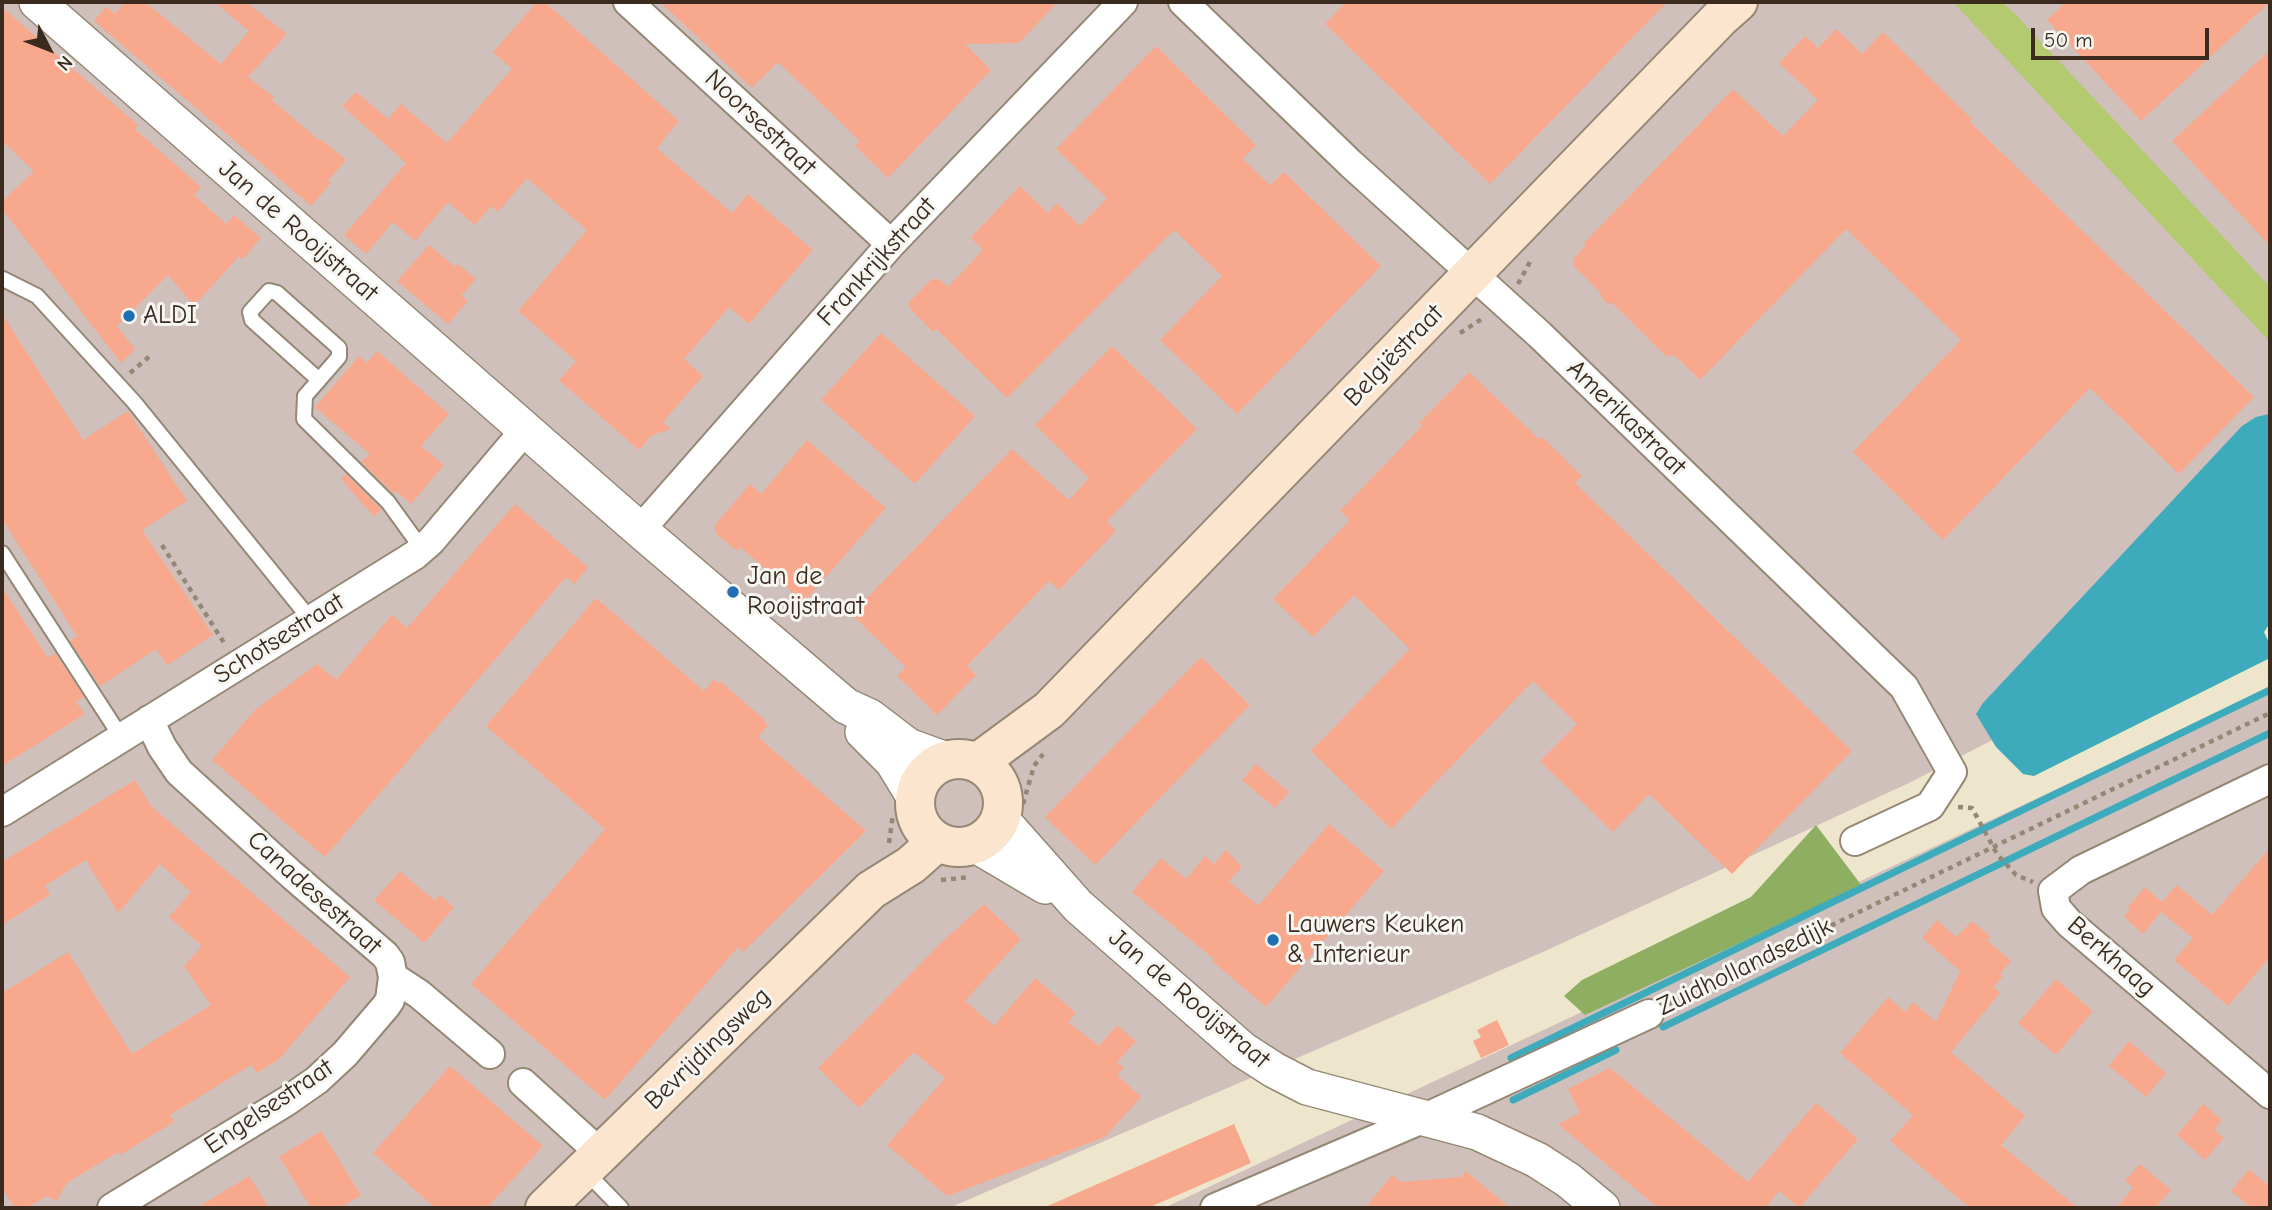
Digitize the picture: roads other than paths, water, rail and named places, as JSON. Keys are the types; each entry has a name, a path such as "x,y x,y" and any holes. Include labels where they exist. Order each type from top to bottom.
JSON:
{"main road":[{"name":"Belgiëstraat","path":"950,824 1049,710 1738,2"},
{"name":"Bevrijdingsweg","path":"545,1208 871,890 950,824"}],"street":[{"name":"Jan de Rooijstraat","path":"37,2 525,430 637,534 846,705 870,717 908,746 950,824"},
{"name":"Noorsestraat","path":"628,2 891,244"},
{"name":"Frankrijkstraat","path":"637,534 891,244 1123,2"},
{"name":"Amerikastraat","path":"1183,2 1350,164 1540,335 1904,687 1952,772 1930,806 1855,841"},
{"name":"Schotsestraat","path":"2,812 422,550 525,430"},
{"name":"Jan de Rooijstraat","path":"846,705 860,729 950,824 1077,906 1244,1050 1274,1070 1307,1087 1477,1132 1537,1160 1568,1180 1602,1208"},
{"name":"Canadesestraat","path":"149,720 162,747 179,772 385,956 394,976 490,1054"},
{"name":"Berkhaag","path":"2270,779 2081,870 2053,891 2056,908 2069,923 2270,1094"},
{"name":"Engelsestraat","path":"112,1208 317,1080 345,1055 379,1017 390,1000 394,976"},
{"name":"Zuidhollandsedijk","path":"1215,1208 1426,1117 1649,1013"},
{"path":"523,1083 592,1161"}],"lane":[{"path":"2,284 2,278 37,296 134,402 310,619"},
{"path":"319,380 251,320 250,312 269,291 277,293 339,348 339,358 305,396 304,419 388,502 422,550"},
{"path":"2,553 121,737"},
{"path":"592,1161 621,1208"}],"water":[{"path":"2269,414 2270,623 2264,632 2270,645 2270,658 2034,776 2023,774 1996,747 1976,714 1983,703 2242,426 2256,417"}],"waterway":[{"path":"1511,1058 2270,690"},
{"path":"1663,1027 2270,733"},
{"path":"1513,1100 1616,1050"}],"place":[{"name":"ALDI","path":"129,316"},
{"name":"Jan de Rooijstraat","path":"733,592"},
{"name":"Lauwers Keuken & Interieur","path":"1273,940"}]}
